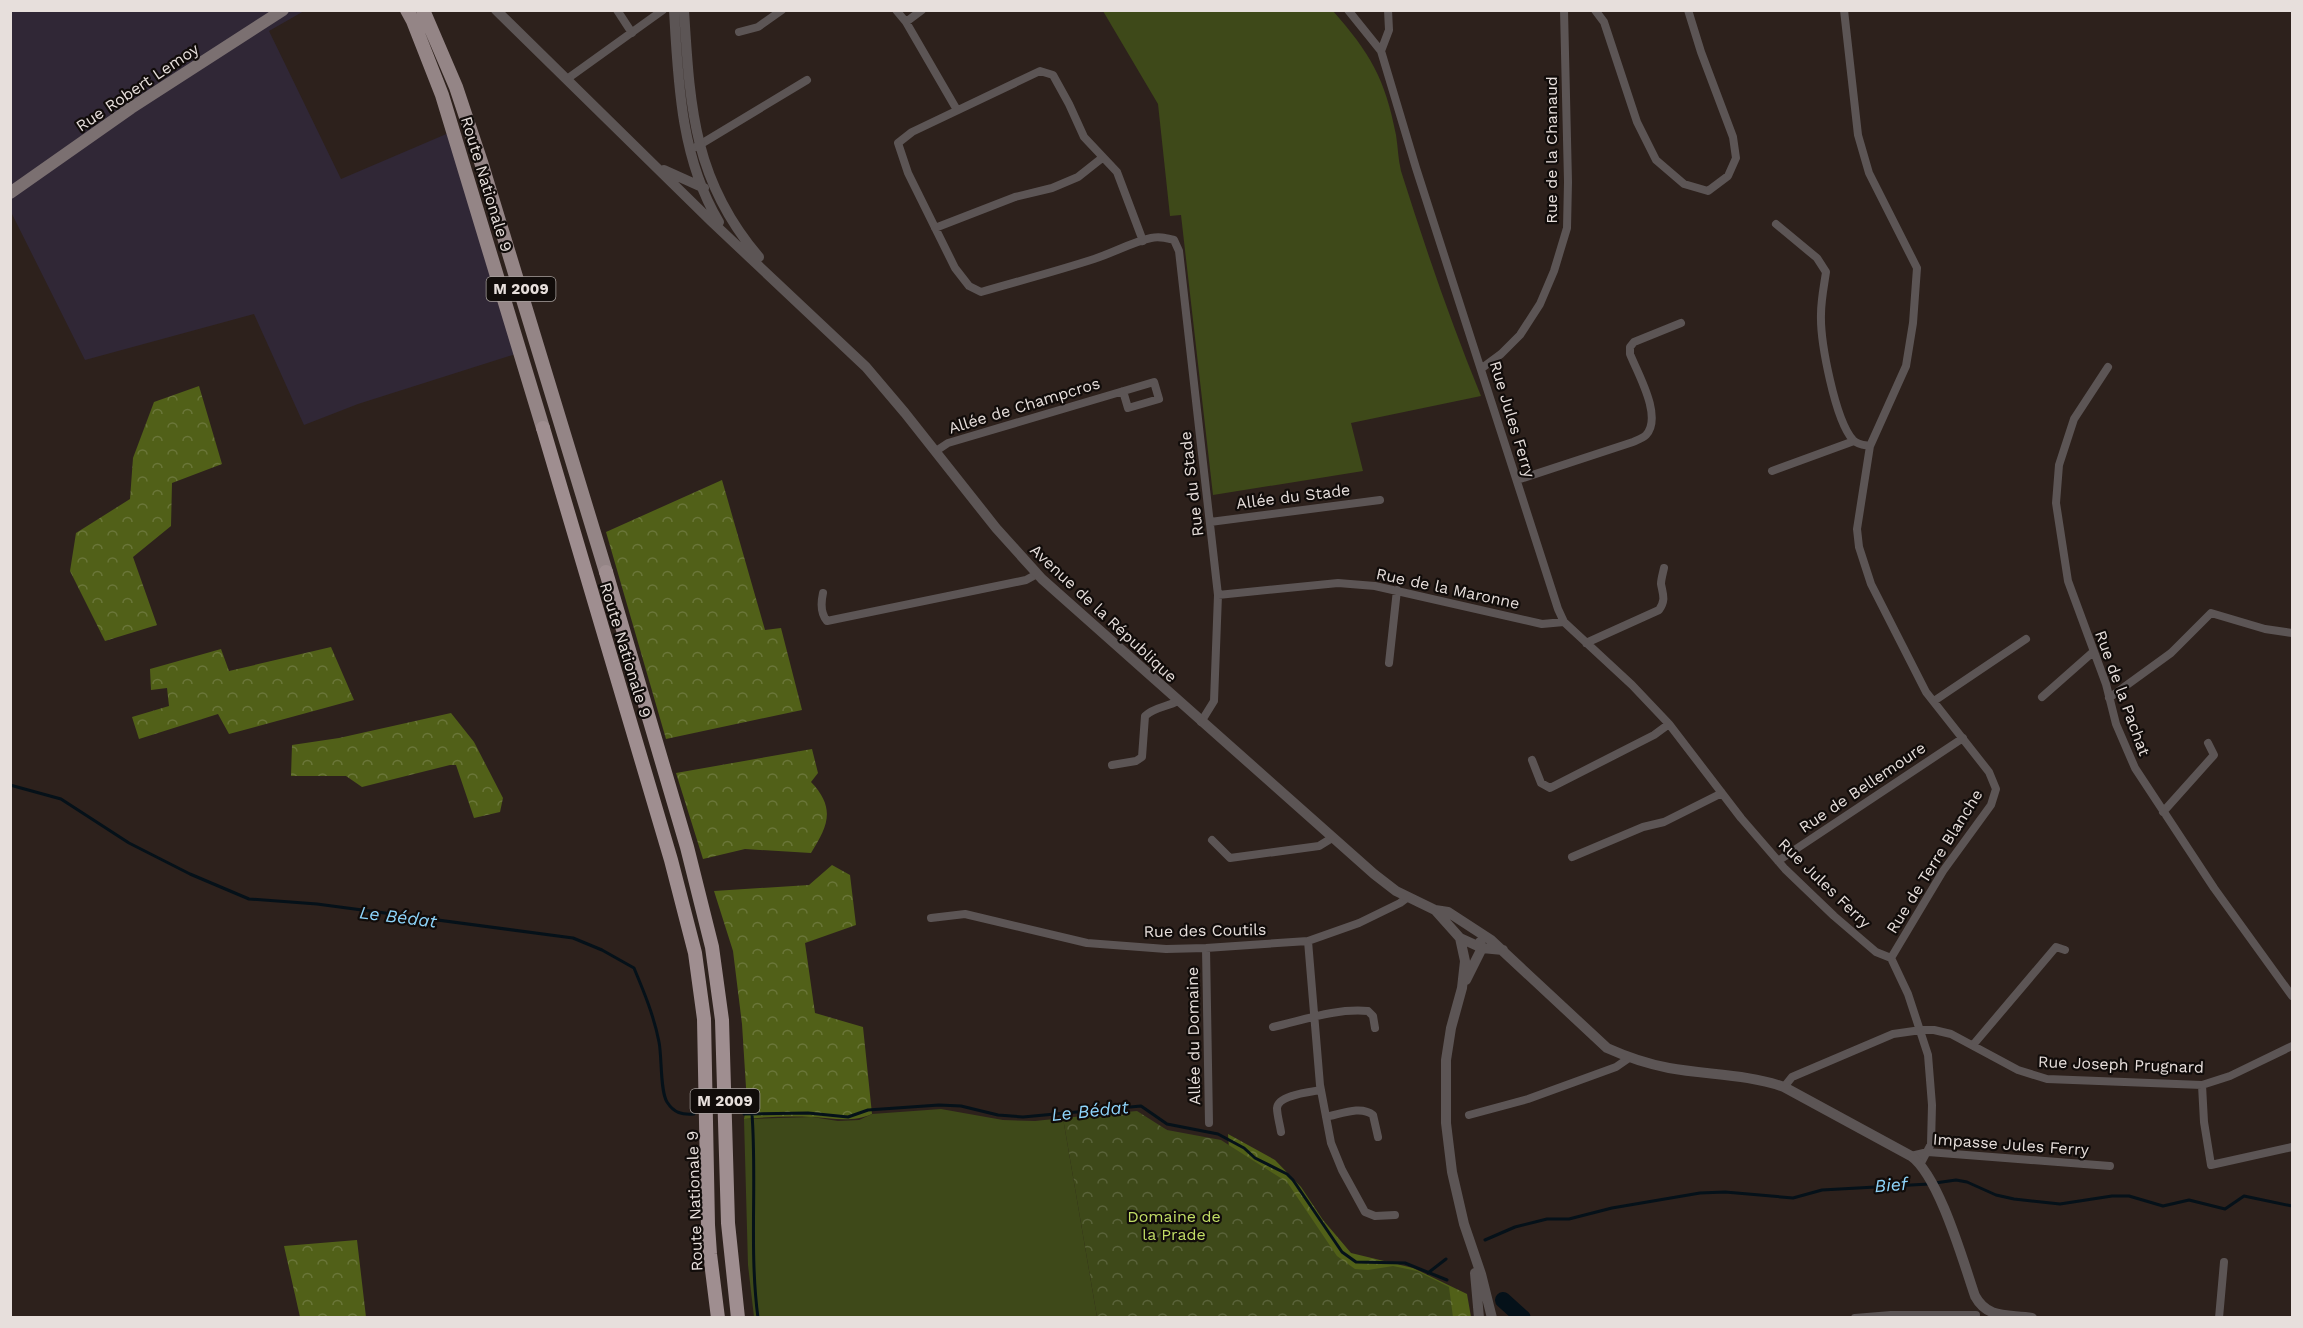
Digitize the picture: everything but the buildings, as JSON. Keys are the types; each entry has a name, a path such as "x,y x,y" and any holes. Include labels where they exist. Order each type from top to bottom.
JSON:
{"highway":[{"name":"Route Nationale 9","path":"543,428 671,860 695,953 704,1019 708,1225 718,1317"},
{"name":"Route Nationale 9","path":"606,572 706,920 718,986 722,1020 728,1223 738,1317"}],"main road":[{"name":"Rue Robert Lemoy","path":"10,193 131,108 283,10"},
{"name":"Route Nationale 9","path":"407,10 442,95 543,428"},
{"name":"M 2009","path":"423,10 452,77 482,165 606,572"}],"street":[{"path":"496,10 657,167 716,192"},
{"path":"616,10 632,33"},
{"path":"567,79 663,10"},
{"path":"674,10 680,93 702,188 710,208 725,233"},
{"path":"684,10 694,148"},
{"path":"739,32 758,27 782,10"},
{"path":"896,10 906,22 957,110"},
{"path":"906,22 922,10"},
{"name":"Rue Jules Ferry","path":"1348,10 1381,51 1416,168 1564,622 1632,685 1669,724 1778,861 1834,916 1876,952 1891,958"},
{"path":"1381,51 1389,30 1388,10"},
{"name":"Rue de la Chanaud","path":"1482,368 1497,358 1520,335 1540,304 1554,271 1567,228 1564,10"},
{"path":"1595,10 1604,22 1637,122 1656,160 1684,184 1708,190 1728,176 1736,158 1733,137 1688,10"},
{"name":"Rue de Terre Blanche","path":"1844,10 1858,135 1869,173 1917,268 1913,323 1906,366 1870,446 1857,529 1859,547 1871,584 1906,654 1934,702 1995,782 1995,794 1987,811 1943,871 1891,958"},
{"path":"1041,71 1053,75 1084,137 1116,172 1143,241 1095,259 981,292 969,286 955,268 908,173 898,143 912,132 957,110 1041,71"},
{"path":"694,148 807,80"},
{"name":"Avenue de la République","path":"694,148 731,222 792,296"},
{"path":"936,228 1015,197 1052,188 1078,177 1102,158"},
{"name":"Avenue de la République","path":"657,167 866,367 996,528 1037,574 1178,702 1374,874 1407,897 1435,910 1448,912 1466,922 1506,951 1607,1048 1629,1058 1670,1068 1768,1081 1784,1087 1911,1156 1921,1164 1937,1191 1978,1313"},
{"path":"1776,224 1816,258 1826,272 1821,314 1826,360 1838,406 1848,432 1854,441 1870,446"},
{"name":"Rue du Stade","path":"1143,241 1161,236 1174,240 1179,251 1218,595 1214,701 1201,722"},
{"path":"1517,480 1646,436 1651,426 1652,409 1630,354 1630,347 1634,342 1681,323"},
{"name":"Rue de la Pachat","path":"2108,367 2074,419 2059,465 2056,503 2068,581 2116,724 2135,768 2214,888 2292,996"},
{"name":"Allée de Champcros","path":"936,451 948,442 1123,391"},
{"path":"1773,471 1854,441"},
{"name":"Allée du Stade","path":"1210,522 1380,501"},
{"path":"1586,643 1659,610 1664,603 1661,582 1664,568"},
{"path":"823,593 821,604 824,618 827,621 1026,580 1037,574"},
{"name":"Rue de la Maronne","path":"1218,595 1338,583 1397,590 1542,624 1564,622"},
{"path":"1389,663 1397,590"},
{"path":"2109,698 2171,653 2211,614 2265,629 2292,633"},
{"path":"1934,702 2026,639"},
{"path":"2042,697 2093,652"},
{"path":"1112,765 1142,757 1145,716 1153,710 1178,702"},
{"path":"1532,760 1541,783 1550,788 1654,735 1669,724"},
{"name":"Rue de Bellemoure","path":"1778,861 1963,738"},
{"path":"2163,812 2214,755 2208,743"},
{"path":"1572,857 1643,827 1664,822 1722,793"},
{"path":"1212,840 1230,858 1320,846 1332,838"},
{"name":"Rue des Coutils","path":"931,918 965,914 1087,943 1166,949 1206,948 1308,941 1359,923 1400,903 1407,897"},
{"name":"Avenue de la République","path":"1435,910 1460,938 1482,948 1506,951"},
{"path":"1462,988 1482,948 1476,930"},
{"path":"1460,938 1465,961 1462,988 1451,1028 1445,1088 1452,1172 1470,1243 1479,1317"},
{"path":"1308,941 1321,1090 1331,1143 1342,1170 1365,1212 1375,1216 1395,1215"},
{"path":"1973,1046 2056,947 2065,950"},
{"name":"Allée du Domaine","path":"1206,948 1209,1123"},
{"path":"1891,958 1908,994 1928,1055 1932,1105 1931,1144 1921,1164"},
{"path":"1273,1027 1340,1011 1368,1011 1373,1016 1375,1029"},
{"name":"Rue Joseph Prugnard","path":"1784,1087 1792,1077 1893,1034 1921,1030 1951,1034 2018,1070 2047,1079 2202,1085 2230,1076 2292,1046"},
{"path":"1469,1115 1528,1099 1616,1067 1629,1058"},
{"path":"2202,1085 2204,1122 2211,1165 2292,1147"},
{"path":"1281,1132 1277,1107 1279,1102 1288,1097 1321,1090"},
{"path":"1326,1117 1361,1110 1368,1111 1373,1115 1378,1137"},
{"name":"Impasse Jules Ferry","path":"1911,1156 1928,1152 2110,1166"},
{"path":"1470,1243 1492,1317"},
{"path":"2220,1317 2224,1262"},
{"path":"1855,1317 1978,1313 2032,1317"}],"shaded area":[{"path":"11,11 304,11 269,31 341,179 451,132 525,351 358,404 304,425 254,314 85,360 11,212"}],"green space":[{"path":"1103,11 1333,11 1366,54 1387,97 1401,171 1439,285 1481,396 1351,423 1363,471 1213,495 1181,215 1170,216 1158,104"},
{"path":"199,386 222,464 172,483 171,526 133,557 157,625 105,641 70,571 76,533 130,499 133,458 154,402"},
{"path":"722,480 765,630 781,628 802,710 666,739 606,532"},
{"path":"331,647 354,700 229,734 218,714 139,739 132,717 169,706 167,688 151,690 150,669 221,649 229,671"},
{"path":"451,713 474,742 503,798 500,812 474,818 456,765 362,787 346,776 291,776 292,745 339,738"},
{"path":"812,749 818,773 811,782 824,800 827,817 822,834 811,853 745,849 703,859 676,773"},
{"path":"832,865 850,875 856,925 805,943 815,1013 863,1027 872,1114 849,1119 769,1117 744,1119 747,1103 742,1024 733,951 714,891 809,885"},
{"path":"941,1109 1003,1120 1035,1121 1063,1118 1097,1317 754,1317 748,1265 744,1119 812,1117 838,1121 859,1120 872,1114"},
{"name":"Domaine de la Prade","path":"1137,1111 1167,1130 1221,1140 1287,1182 1337,1256 1355,1269 1368,1270 1393,1266 1417,1271 1449,1287 1453,1317 1097,1317 1063,1118"},
{"path":"1228,1134 1275,1160 1301,1187 1323,1220 1351,1253 1413,1268 1467,1294 1471,1317 1410,1317 1231,1178"},
{"path":"357,1240 366,1317 300,1317 284,1246"}],"waterway":[{"name":"Le Bédat","path":"10,785 61,799 129,843 190,874 249,899 317,904 573,938 602,950 634,968 657,1032 662,1082 667,1102 675,1111 682,1114 694,1114"},
{"name":"Le Bédat","path":"744,1114 808,1113 848,1117 868,1110 939,1105 961,1106 998,1115 1023,1117 1141,1106 1167,1124 1218,1134 1244,1148 1255,1158 1287,1174 1342,1252 1356,1262 1405,1263 1447,1280"},
{"path":"752,1114 753,1242 758,1318"},
{"name":"Bief","path":"1935,1183 1956,1180 1967,1182 1996,1195 2060,1204 2112,1196 2129,1196 2163,1206 2189,1200 2225,1209 2244,1196 2292,1206"},
{"name":"Bief","path":"1485,1240 1515,1227 1547,1219 1569,1219 1612,1208 1700,1193 1725,1192 1793,1198 1822,1190 1929,1184"},
{"name":"Bief","path":"1428,1273 1446,1259"},
{"name":"Le Bédat","path":"1503,1300 1523,1318"}]}
